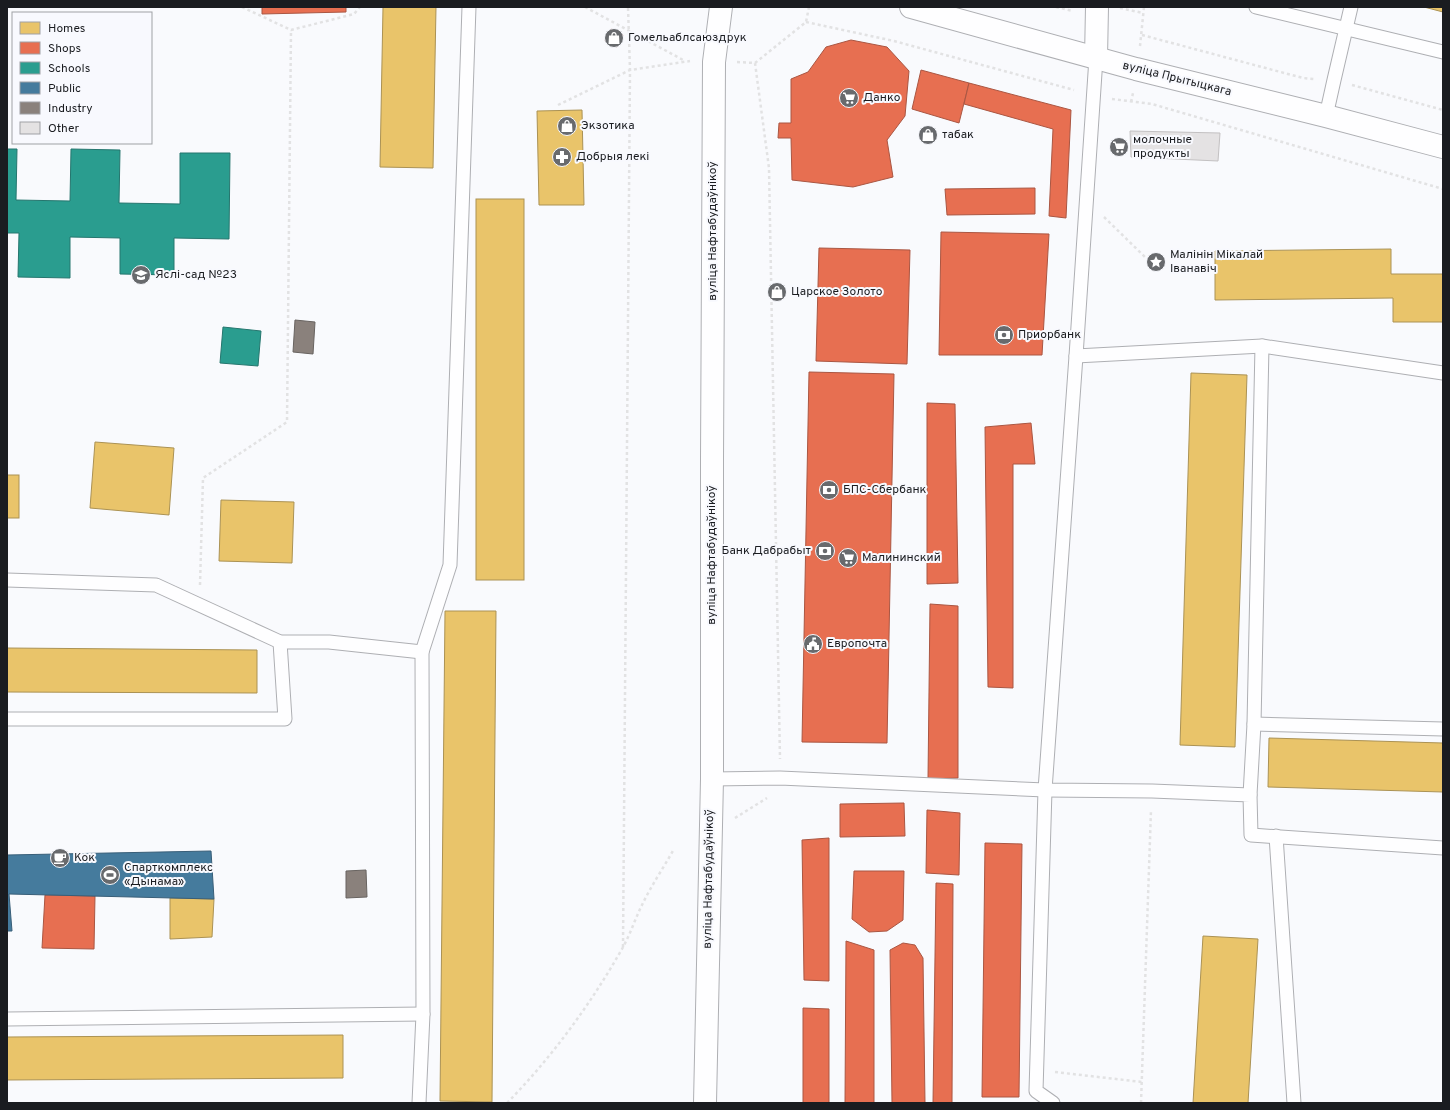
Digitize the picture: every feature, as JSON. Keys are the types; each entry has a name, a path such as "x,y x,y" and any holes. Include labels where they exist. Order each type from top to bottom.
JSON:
{"main road":[{"name":"вуліца Нафтабудаўнікоў","path":"705,1103 712,779 714,62 721,7"},
{"name":"вуліца Прытыцкага","path":"912,7 1096,58 1443,147"},
{"path":"1096,58 1097,7"}],"lane":[{"path":"419,1103 423,1014 422,652 450,565 469,7"},
{"path":"1256,7 1443,52"},
{"path":"1326,116 1351,7"},
{"path":"1053,1103 1036,1091 1045,790 1096,58"},
{"path":"1076,356 1262,346 1443,373"},
{"path":"1262,346 1254,724 1250,794 1251,835 1443,848"},
{"path":"7,580 156,585 280,642 329,642 422,652"},
{"path":"7,719 285,719 280,642"},
{"path":"1254,724 1443,729"},
{"path":"712,779 780,778 1045,790 1250,794"},
{"path":"1276,836 1294,1103"},
{"path":"7,1019 423,1014"}],"path":[{"path":"242,7 291,30 354,14 360,7"},
{"path":"585,7 686,61"},
{"path":"622,947 630,70 628,7"},
{"path":"558,105 630,70 686,61 755,62 806,22 809,7"},
{"path":"806,22 894,41 1094,96 1152,104 1443,189"},
{"path":"200,605 203,478 287,422 291,30"},
{"path":"1142,35 1303,78 1334,80 1443,110"},
{"path":"731,820 779,791 780,778 769,168 755,62"},
{"path":"1086,200 1146,258"},
{"path":"1141,1103 1152,791"},
{"path":"507,1103 568,1032 592,998 622,947 643,903 674,849"},
{"path":"1037,1070 1142,1082"}],"building: Homes":[{"path":"383,7 436,7 433,168 380,167"},
{"path":"1424,7 1443,7 1443,12"},
{"path":"582,110 584,205 539,205 537,111"},
{"path":"476,199 524,199 524,580 476,580"},
{"path":"1391,249 1391,274 1443,274 1443,322 1393,322 1393,298 1215,300 1215,251"},
{"path":"1191,373 1247,375 1235,747 1180,745"},
{"path":"95,442 174,448 169,515 90,508"},
{"path":"7,475 19,475 19,518 7,518"},
{"path":"221,500 294,502 292,563 219,561"},
{"path":"445,611 496,611 492,1102 440,1101"},
{"path":"7,648 257,650 257,693 7,692"},
{"path":"1269,738 1443,743 1443,792 1268,787"},
{"path":"170,898 214,899 212,937 170,939"},
{"path":"1203,936 1258,939 1248,1103 1193,1103"},
{"path":"343,1035 343,1078 7,1080 7,1037"}],"building: Shops":[{"path":"262,7 346,7 346,12 262,14"},
{"name":"Гомельаблсаюздрук","path":"611,29 623,35 617,47 605,41"},
{"name":"Данко","path":"851,40 887,47 909,71 905,116 887,140 893,177 853,187 792,180 791,138 778,138 779,123 791,123 791,79 808,72 826,47"},
{"path":"921,70 969,83 959,123 912,109"},
{"path":"969,83 1071,110 1066,218 1049,216 1053,129 964,104"},
{"path":"1035,188 1035,214 947,215 945,189"},
{"path":"941,232 1049,234 1042,355 939,355"},
{"path":"819,248 910,250 907,364 816,361"},
{"name":"Малининский","path":"809,372 894,374 887,743 802,742"},
{"path":"927,403 955,404 958,583 927,584"},
{"path":"1031,423 1035,464 1013,464 1013,688 988,687 985,427"},
{"path":"930,604 958,606 958,778 928,779"},
{"path":"904,803 905,836 840,837 840,804"},
{"path":"927,810 960,813 959,875 926,873"},
{"path":"829,838 829,981 804,980 802,840"},
{"path":"985,843 1022,844 1019,1097 982,1097"},
{"path":"854,871 904,871 903,920 887,931 869,932 852,919"},
{"path":"936,883 953,884 952,1103 933,1103"},
{"path":"45,895 95,896 94,949 42,948"},
{"path":"846,941 874,950 874,1103 845,1103"},
{"path":"903,943 915,945 923,958 925,1103 892,1103 890,950"},
{"path":"803,1008 829,1009 829,1103 803,1103"}],"building: Schools":[{"name":"Яслі-сад №23","path":"7,149 17,149 16,200 70,201 71,149 120,150 119,203 180,204 180,153 230,153 229,239 174,238 174,275 120,274 120,238 70,237 70,278 18,277 19,233 7,233"},
{"path":"223,327 261,331 258,366 220,363"}],"building: Public":[{"name":"Спарткомплекс «Дынама»","path":"211,851 214,899 9,894 12,931 7,931 7,855"}],"building: Industry":[{"path":"295,320 315,322 313,354 293,352"},
{"path":"366,870 367,897 346,898 346,871"}],"building: Other":[{"path":"1130,131 1220,133 1218,161 1131,157"}],"place":[{"name":"Гомельаблсаюздрук","path":"614,38"},
{"name":"Данко","path":"849,98"},
{"name":"Экзотика","path":"567,126"},
{"name":"табак","path":"928,135"},
{"name":"молочные продукты","path":"1119,147"},
{"name":"Добрыя лекі","path":"562,157"},
{"name":"Малінін Мікалай Іванавіч","path":"1156,262"},
{"name":"Яслі-сад №23","path":"141,275"},
{"name":"Царское Золото","path":"777,292"},
{"name":"Приорбанк","path":"1004,335"},
{"name":"БПС-Сбербанк","path":"829,490"},
{"name":"Банк Дабрабыт","path":"825,551"},
{"name":"Малининский","path":"848,558"},
{"name":"Европочта","path":"813,644"},
{"name":"Кок","path":"60,858"},
{"name":"Спарткомплекс «Дынама»","path":"110,875"}]}
